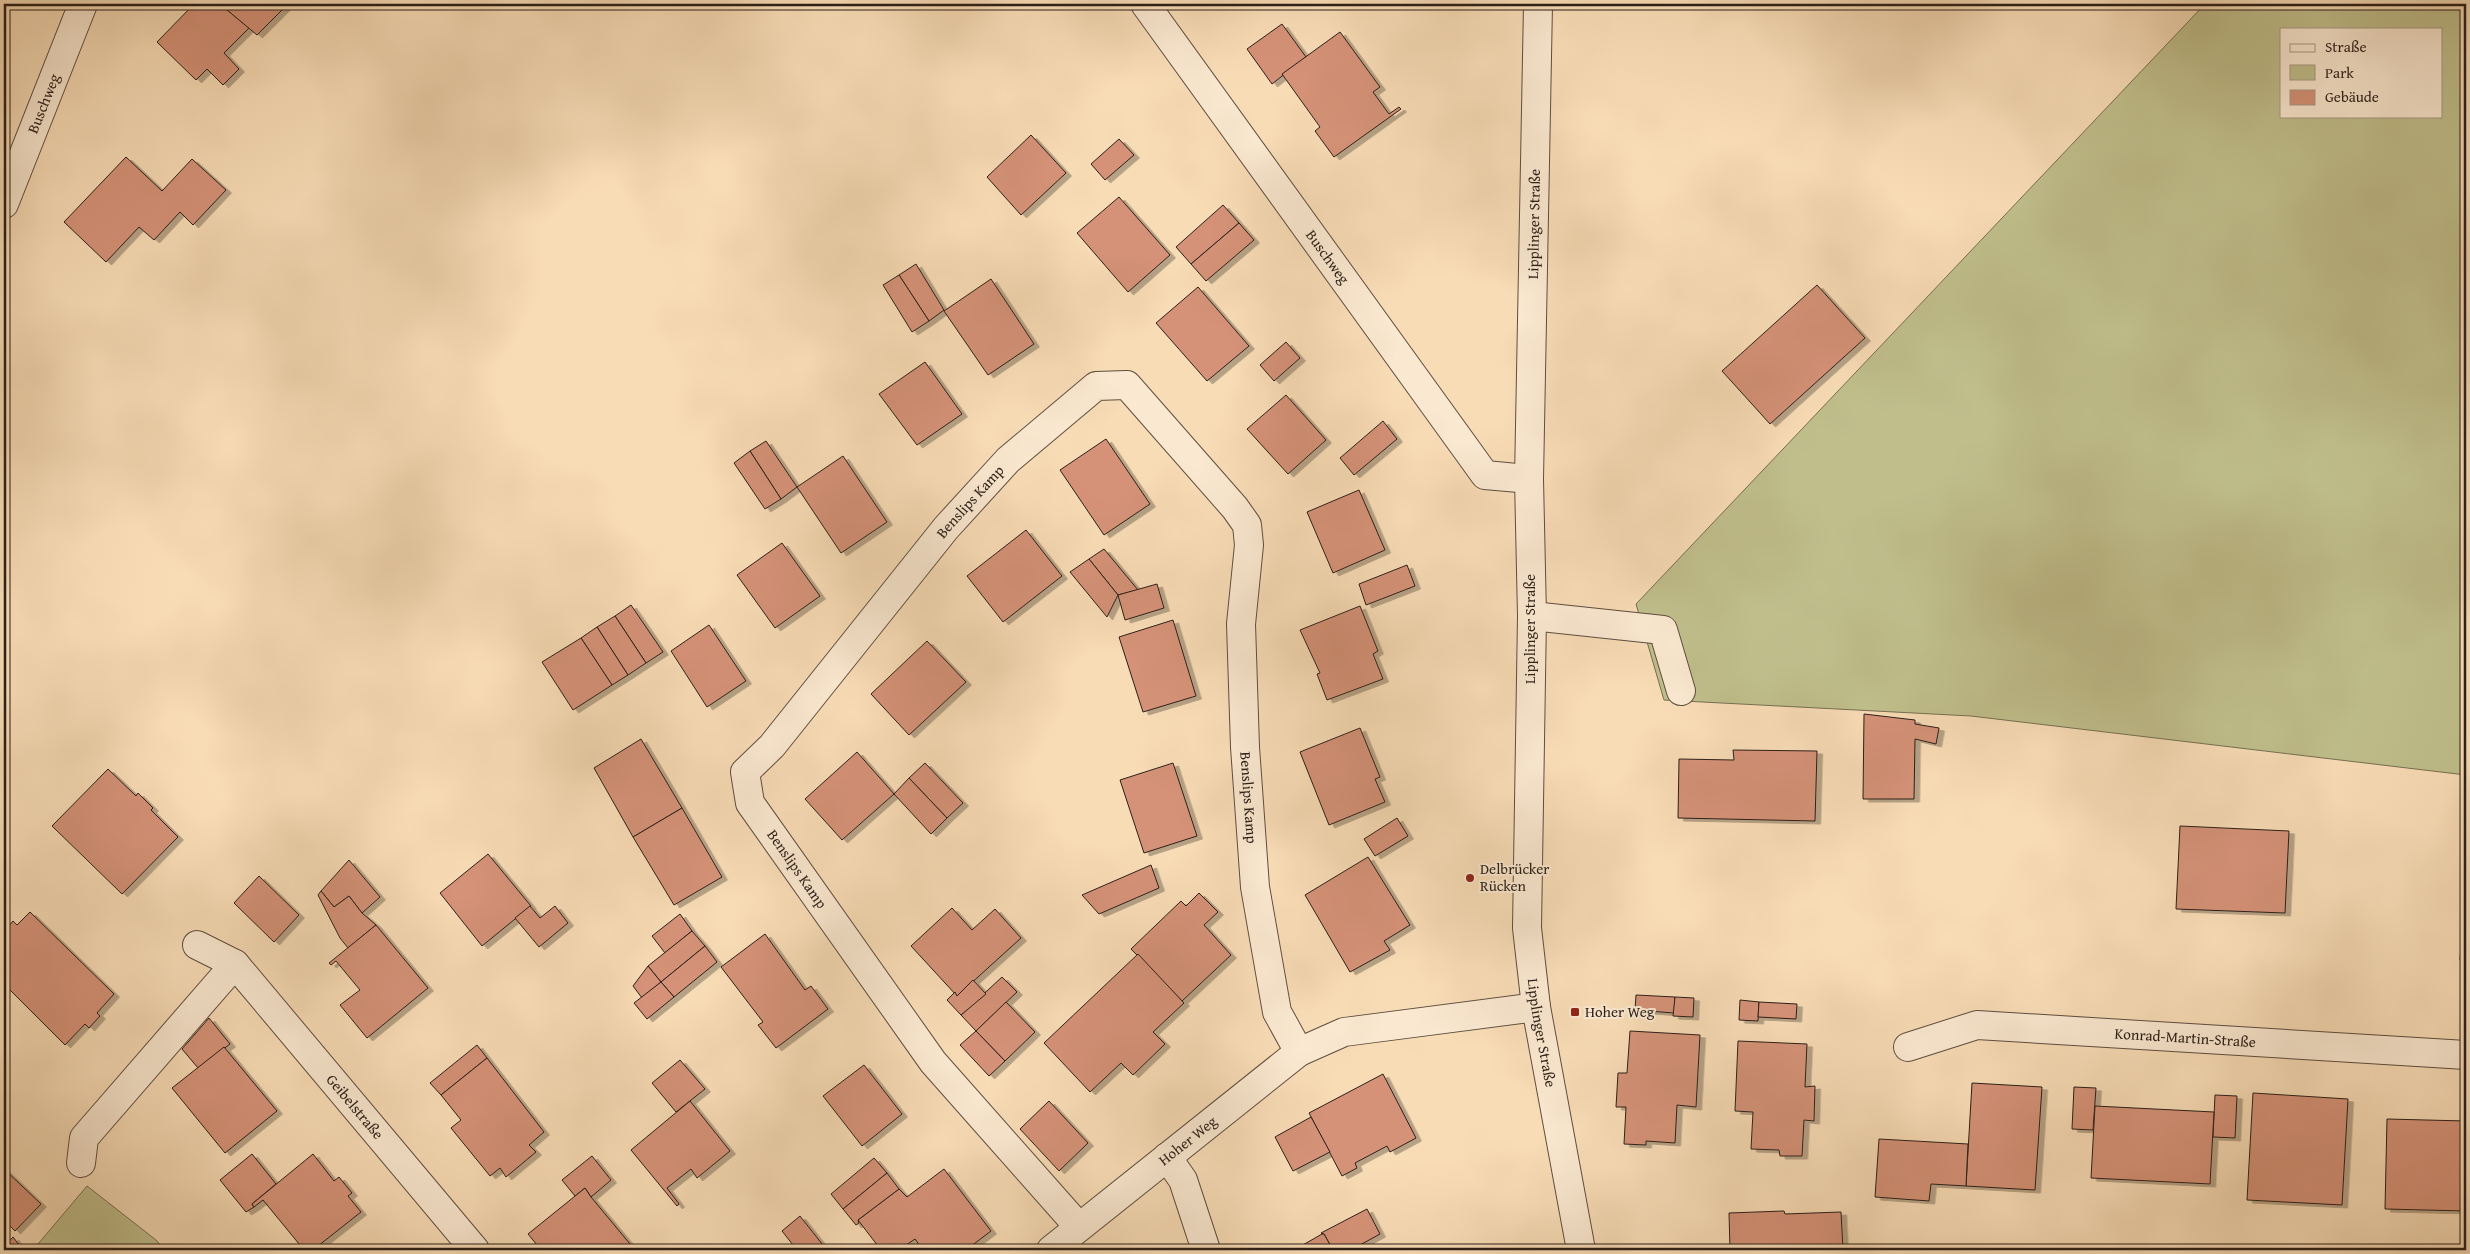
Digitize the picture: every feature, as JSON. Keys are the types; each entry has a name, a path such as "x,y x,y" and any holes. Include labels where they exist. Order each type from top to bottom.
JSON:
{"street":[{"name":"Buschweg","path":"4,204 83,4"},
{"name":"Buschweg","path":"1145,4 1485,475 1529,479"},
{"name":"Lipplinger Straße","path":"1538,4 1529,479 1532,616 1527,928 1536,1008 1581,1250"},
{"name":"Benslips Kamp","path":"1079,1227 933,1062 750,803 745,772 772,746 946,528 1008,460 1096,386 1127,385 1248,525 1249,545 1241,624 1245,747 1255,887 1277,1012 1299,1052"},
{"path":"1532,616 1663,630 1681,691"},
{"name":"Geibelstraße","path":"197,945 235,964 475,1250"},
{"path":"81,1163 84,1138 235,964"},
{"name":"Hoher Weg","path":"1051,1250 1299,1052 1344,1032 1536,1008"},
{"name":"Konrad-Martin-Straße","path":"1908,1047 1977,1024 2466,1055"},
{"path":"1167,1157 1183,1180 1206,1250"}],"green space":[{"path":"2205,4 2466,4 2466,775 1971,716 1664,700 1636,604"},
{"path":"87,1186 156,1240 165,1250 33,1250"}],"building":[{"path":"194,4 220,4 249,28 224,53 239,69 223,85 207,69 196,80 157,42"},
{"path":"220,4 288,4 257,35"},
{"path":"1282,24 1306,57 1272,84 1247,49"},
{"path":"1340,32 1380,87 1373,92 1389,114 1399,107 1401,109 1334,157 1315,131 1320,127 1282,74"},
{"path":"1031,135 1066,173 1021,215 987,177"},
{"path":"1119,139 1134,155 1105,180 1091,164"},
{"path":"126,157 162,191 192,159 226,190 193,225 180,212 154,240 139,227 106,262 64,222"},
{"path":"1119,197 1170,255 1128,292 1077,233"},
{"path":"1223,205 1239,223 1191,264 1176,247"},
{"path":"1239,223 1254,240 1206,281 1191,264"},
{"path":"916,264 944,310 929,321 899,275"},
{"path":"899,275 929,321 912,332 883,285"},
{"path":"991,279 1034,344 988,375 944,311"},
{"path":"1817,285 1865,338 1770,424 1722,371"},
{"path":"1198,287 1249,346 1207,381 1156,323"},
{"path":"1286,342 1300,358 1274,381 1260,365"},
{"path":"925,362 962,414 917,445 879,394"},
{"path":"1286,395 1326,440 1288,474 1247,429"},
{"path":"1383,421 1397,439 1354,475 1340,458"},
{"path":"1106,439 1150,504 1104,535 1060,470"},
{"path":"766,441 797,487 781,499 750,451"},
{"path":"750,451 781,499 765,509 734,463"},
{"path":"843,456 887,522 841,553 797,487"},
{"path":"1359,490 1385,550 1333,573 1307,512"},
{"path":"1026,530 1062,576 1003,622 967,576"},
{"path":"782,543 820,596 775,628 737,575"},
{"path":"1104,549 1138,590 1118,595 1089,559"},
{"path":"1089,559 1118,595 1107,617 1070,572"},
{"path":"1407,565 1415,586 1366,605 1359,584"},
{"path":"1157,584 1164,608 1125,620 1118,595"},
{"path":"631,605 663,652 646,663 615,616"},
{"path":"1360,606 1378,651 1373,654 1383,679 1327,700 1317,674 1320,673 1300,630"},
{"path":"615,616 646,663 628,675 597,627"},
{"path":"1173,620 1196,696 1143,712 1119,637"},
{"path":"709,625 746,681 707,707 671,651"},
{"path":"597,627 628,675 612,685 581,638"},
{"path":"581,638 612,685 573,710 542,662"},
{"path":"927,641 966,682 909,735 871,694"},
{"path":"1864,714 1915,720 1915,724 1939,728 1936,744 1915,739 1914,799 1863,799"},
{"path":"1360,728 1380,777 1375,779 1385,802 1329,825 1300,752"},
{"path":"641,739 682,808 633,837 594,768"},
{"path":"1733,750 1817,751 1815,821 1678,818 1679,759 1734,760"},
{"path":"857,752 894,794 842,840 805,799"},
{"path":"925,763 963,803 947,818 909,778"},
{"path":"1173,763 1197,836 1144,853 1120,780"},
{"path":"108,769 136,796 138,793 153,808 151,810 178,837 122,894 52,826"},
{"path":"909,778 947,818 931,834 894,794"},
{"path":"682,808 722,877 674,905 633,837"},
{"path":"1397,818 1408,836 1375,856 1364,839"},
{"path":"2180,826 2289,831 2285,913 2176,909"},
{"path":"488,854 531,906 482,946 440,893"},
{"path":"1368,857 1410,925 1384,941 1390,950 1350,972 1305,895"},
{"path":"349,860 380,897 362,913 349,896 334,907 321,891"},
{"path":"1151,865 1159,888 1099,914 1082,895"},
{"path":"259,876 299,915 274,942 234,903"},
{"path":"321,891 334,907 349,896 362,913 376,925 348,948 340,938 318,895"},
{"path":"1199,893 1218,912 1204,925 1231,955 1182,1001 1131,949 1181,901 1186,906"},
{"path":"530,906 540,918 555,906 568,923 539,947 515,918"},
{"path":"952,908 972,930 995,909 1021,938 957,996 911,946"},
{"path":"30,912 114,994 97,1013 100,1016 89,1028 85,1024 65,1045 4,984 4,932 13,921 17,925"},
{"path":"680,914 692,931 665,953 652,936"},
{"path":"2463,921 2466,921 2466,960 2460,960"},
{"path":"376,925 428,988 367,1038 340,1005 360,990 336,961 331,965 329,963"},
{"path":"692,931 705,946 661,982 648,966"},
{"path":"765,934 805,990 811,986 828,1009 776,1048 758,1025 763,1022 721,967"},
{"path":"705,946 717,962 674,997 661,982"},
{"path":"1138,954 1184,1003 1153,1032 1165,1044 1133,1075 1121,1063 1090,1092 1044,1043"},
{"path":"648,966 661,982 642,998 633,986"},
{"path":"1002,977 1017,992 976,1031 961,1015"},
{"path":"973,980 986,994 961,1015 947,1000 955,992 957,996"},
{"path":"661,982 674,997 647,1019 634,1003"},
{"path":"1636,995 1675,997 1674,1013 1635,1010"},
{"path":"1675,997 1694,998 1693,1017 1673,1016"},
{"path":"1740,1000 1759,1002 1758,1021 1739,1020"},
{"path":"1006,1002 1035,1032 1005,1061 976,1031"},
{"path":"1759,1002 1797,1004 1796,1019 1758,1017"},
{"path":"209,1018 230,1044 198,1068 182,1049"},
{"path":"976,1031 1005,1061 989,1076 960,1045"},
{"path":"1630,1031 1700,1035 1696,1107 1677,1105 1675,1143 1646,1141 1646,1145 1624,1144 1626,1107 1616,1107 1618,1073 1627,1073"},
{"path":"1738,1041 1807,1044 1805,1087 1815,1086 1814,1121 1804,1120 1802,1156 1780,1156 1779,1150 1751,1149 1753,1112 1735,1111"},
{"path":"477,1045 487,1058 441,1095 430,1083"},
{"path":"224,1047 277,1111 225,1153 172,1088"},
{"path":"487,1058 544,1132 529,1145 536,1152 506,1177 500,1168 490,1176 451,1128 461,1120 441,1095"},
{"path":"680,1060 705,1089 676,1112 652,1083"},
{"path":"864,1065 902,1114 862,1146 823,1096"},
{"path":"1383,1074 1416,1138 1390,1152 1387,1146 1355,1163 1357,1168 1342,1176 1309,1113"},
{"path":"1972,1083 2042,1087 2035,1190 1966,1186"},
{"path":"2074,1087 2096,1088 2093,1130 2072,1129"},
{"path":"2253,1093 2348,1099 2342,1205 2247,1200"},
{"path":"2215,1095 2237,1096 2235,1138 2213,1137"},
{"path":"690,1101 730,1151 697,1178 691,1169 667,1188 679,1204 677,1206 631,1150"},
{"path":"1049,1101 1088,1143 1059,1171 1020,1129"},
{"path":"2095,1106 2214,1112 2210,1184 2091,1178"},
{"path":"1311,1117 1330,1152 1293,1171 1275,1137"},
{"path":"2387,1119 2466,1121 2466,1211 2385,1209"},
{"path":"1879,1139 1968,1144 1966,1186 1931,1184 1929,1201 1875,1197"},
{"path":"252,1154 276,1184 252,1204 254,1207 246,1212 220,1180"},
{"path":"313,1154 334,1181 339,1177 352,1193 348,1196 361,1212 313,1250 304,1250 263,1200 254,1207 252,1204"},
{"path":"592,1156 611,1180 591,1197 585,1188 575,1196 562,1180"},
{"path":"874,1158 887,1173 843,1209 831,1194"},
{"path":"4,1169 41,1204 15,1231 4,1220"},
{"path":"944,1169 991,1231 966,1250 923,1250 915,1239 899,1250 881,1250 858,1220 899,1189 907,1197"},
{"path":"887,1173 899,1189 858,1220 859,1223 856,1225 843,1209"},
{"path":"585,1188 635,1250 541,1250 528,1234"},
{"path":"1367,1209 1380,1234 1360,1245 1363,1250 1333,1250 1324,1234 1321,1233"},
{"path":"1784,1211 1785,1214 1841,1212 1843,1250 1730,1250 1729,1213"},
{"path":"800,1216 825,1250 797,1250 782,1231"},
{"path":"1324,1234 1333,1250 1294,1250"},
{"path":"13,1237 23,1250 4,1250 4,1247"}],"place":[{"name":"Delbrücker Rücken","path":"1470,878"},
{"name":"Hoher Weg","path":"1575,1012"}]}
